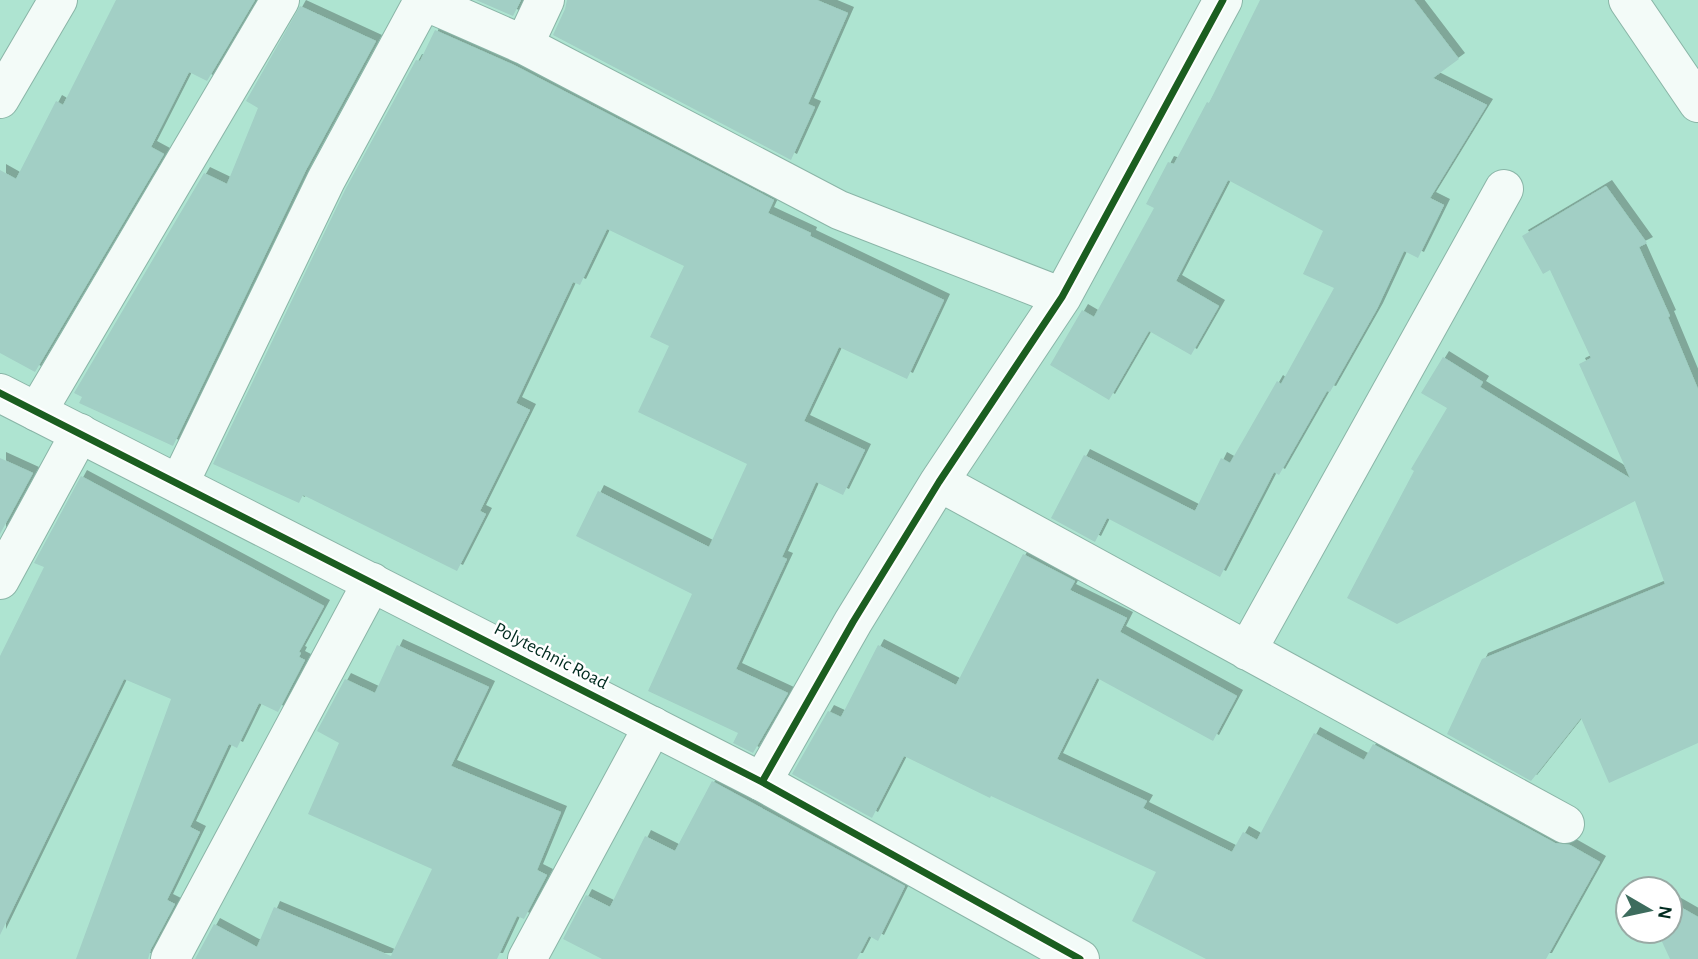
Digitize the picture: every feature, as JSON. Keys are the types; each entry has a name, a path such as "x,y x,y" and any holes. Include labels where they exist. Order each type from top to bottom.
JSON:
{"street":[{"path":"0,99 58,0"},
{"path":"37,412 279,0"},
{"path":"179,484 326,180 422,0 524,45 839,209 1062,297"},
{"path":"524,45 545,0"},
{"path":"762,782 853,622 939,482 1062,297 1223,0"},
{"path":"1628,0 1698,103"},
{"path":"1247,651 1504,189"},
{"name":"Polytechnic Road","path":"0,393 762,782 1080,959"},
{"path":"0,580 80,433"},
{"path":"939,482 1565,824"},
{"path":"170,959 372,582"},
{"path":"527,959 653,726"}],"building":[{"path":"116,0 255,0 207,81 189,72 151,147 164,154 35,372 0,353 0,170 16,179 56,101 63,105"},
{"path":"476,0 521,0 513,16"},
{"path":"567,0 817,0 848,13 808,104 815,107 791,160 553,35"},
{"path":"1260,0 1414,0 1459,59 1433,78 1487,105 1430,198 1444,205 1418,258 1404,251 1377,309 1279,475 1274,472 1220,577 1107,518 1095,542 1051,518 1084,455 1195,511 1221,458 1230,463 1277,381 1281,384 1334,288 1303,274 1323,231 1228,180 1176,281 1219,306 1191,355 1149,331 1109,400 1050,365 1082,310 1094,317 1154,208 1146,204 1168,162 1174,164 1207,102 1209,103"},
{"path":"300,6 376,41 306,170 173,446 79,403 82,397 74,393 204,173 227,184 258,108 246,101"},
{"path":"435,30 514,65 774,200 768,213 944,300 907,379 839,347 804,421 865,450 843,495 816,482 782,557 787,559 736,669 788,693 753,753 733,743 738,733 648,691 692,594 576,536 598,491 709,547 747,464 638,412 669,346 650,337 684,266 607,229 580,285 573,282 516,403 530,410 480,511 486,514 457,571 303,495 299,503 213,464 345,190 416,60 420,61"},
{"path":"1606,186 1647,243 1639,247 1670,316 1668,317 1698,389 1698,743 1609,783 1581,718 1531,781 1447,734 1482,659 1665,584 1635,501 1397,624 1347,598 1414,471 1411,469 1447,408 1421,393 1443,357 1483,382 1480,387 1630,478 1579,364 1591,358 1550,270 1543,274 1522,236"},
{"path":"0,458 33,473 0,534"},
{"path":"81,476 324,606 299,652 299,657 305,660 278,712 259,703 237,748 229,744 190,827 200,832 167,900 175,904 148,959 76,959 171,699 124,679 0,935 0,656 44,567 34,563"},
{"path":"1023,554 1075,581 1070,590 1127,618 1120,632 1237,696 1213,741 1097,678 1057,759 1147,801 1143,808 1232,852 1243,832 1257,840 1314,733 1364,760 1373,744 1555,843 1570,845 1600,862 1546,959 1206,959 1132,921 1156,872 991,796 990,798 904,756 872,818 792,774 828,711 841,717 878,645 956,685"},
{"path":"397,645 489,687 451,766 561,812 537,870 547,875 524,919 517,916 497,959 195,959 214,924 257,947 274,907 391,956 432,869 308,814 339,743 317,731 345,679 375,693"},
{"path":"712,781 905,886 878,941 869,936 857,959 602,959 563,939 586,895 610,907 645,836 675,851"},
{"path":"1684,909 1698,917 1698,959 1670,959 1664,945 1684,945"}],"cycle path":[{"path":"762,782 853,622 939,482 1062,297 1223,0"},
{"path":"0,393 762,782 1080,959"}]}
